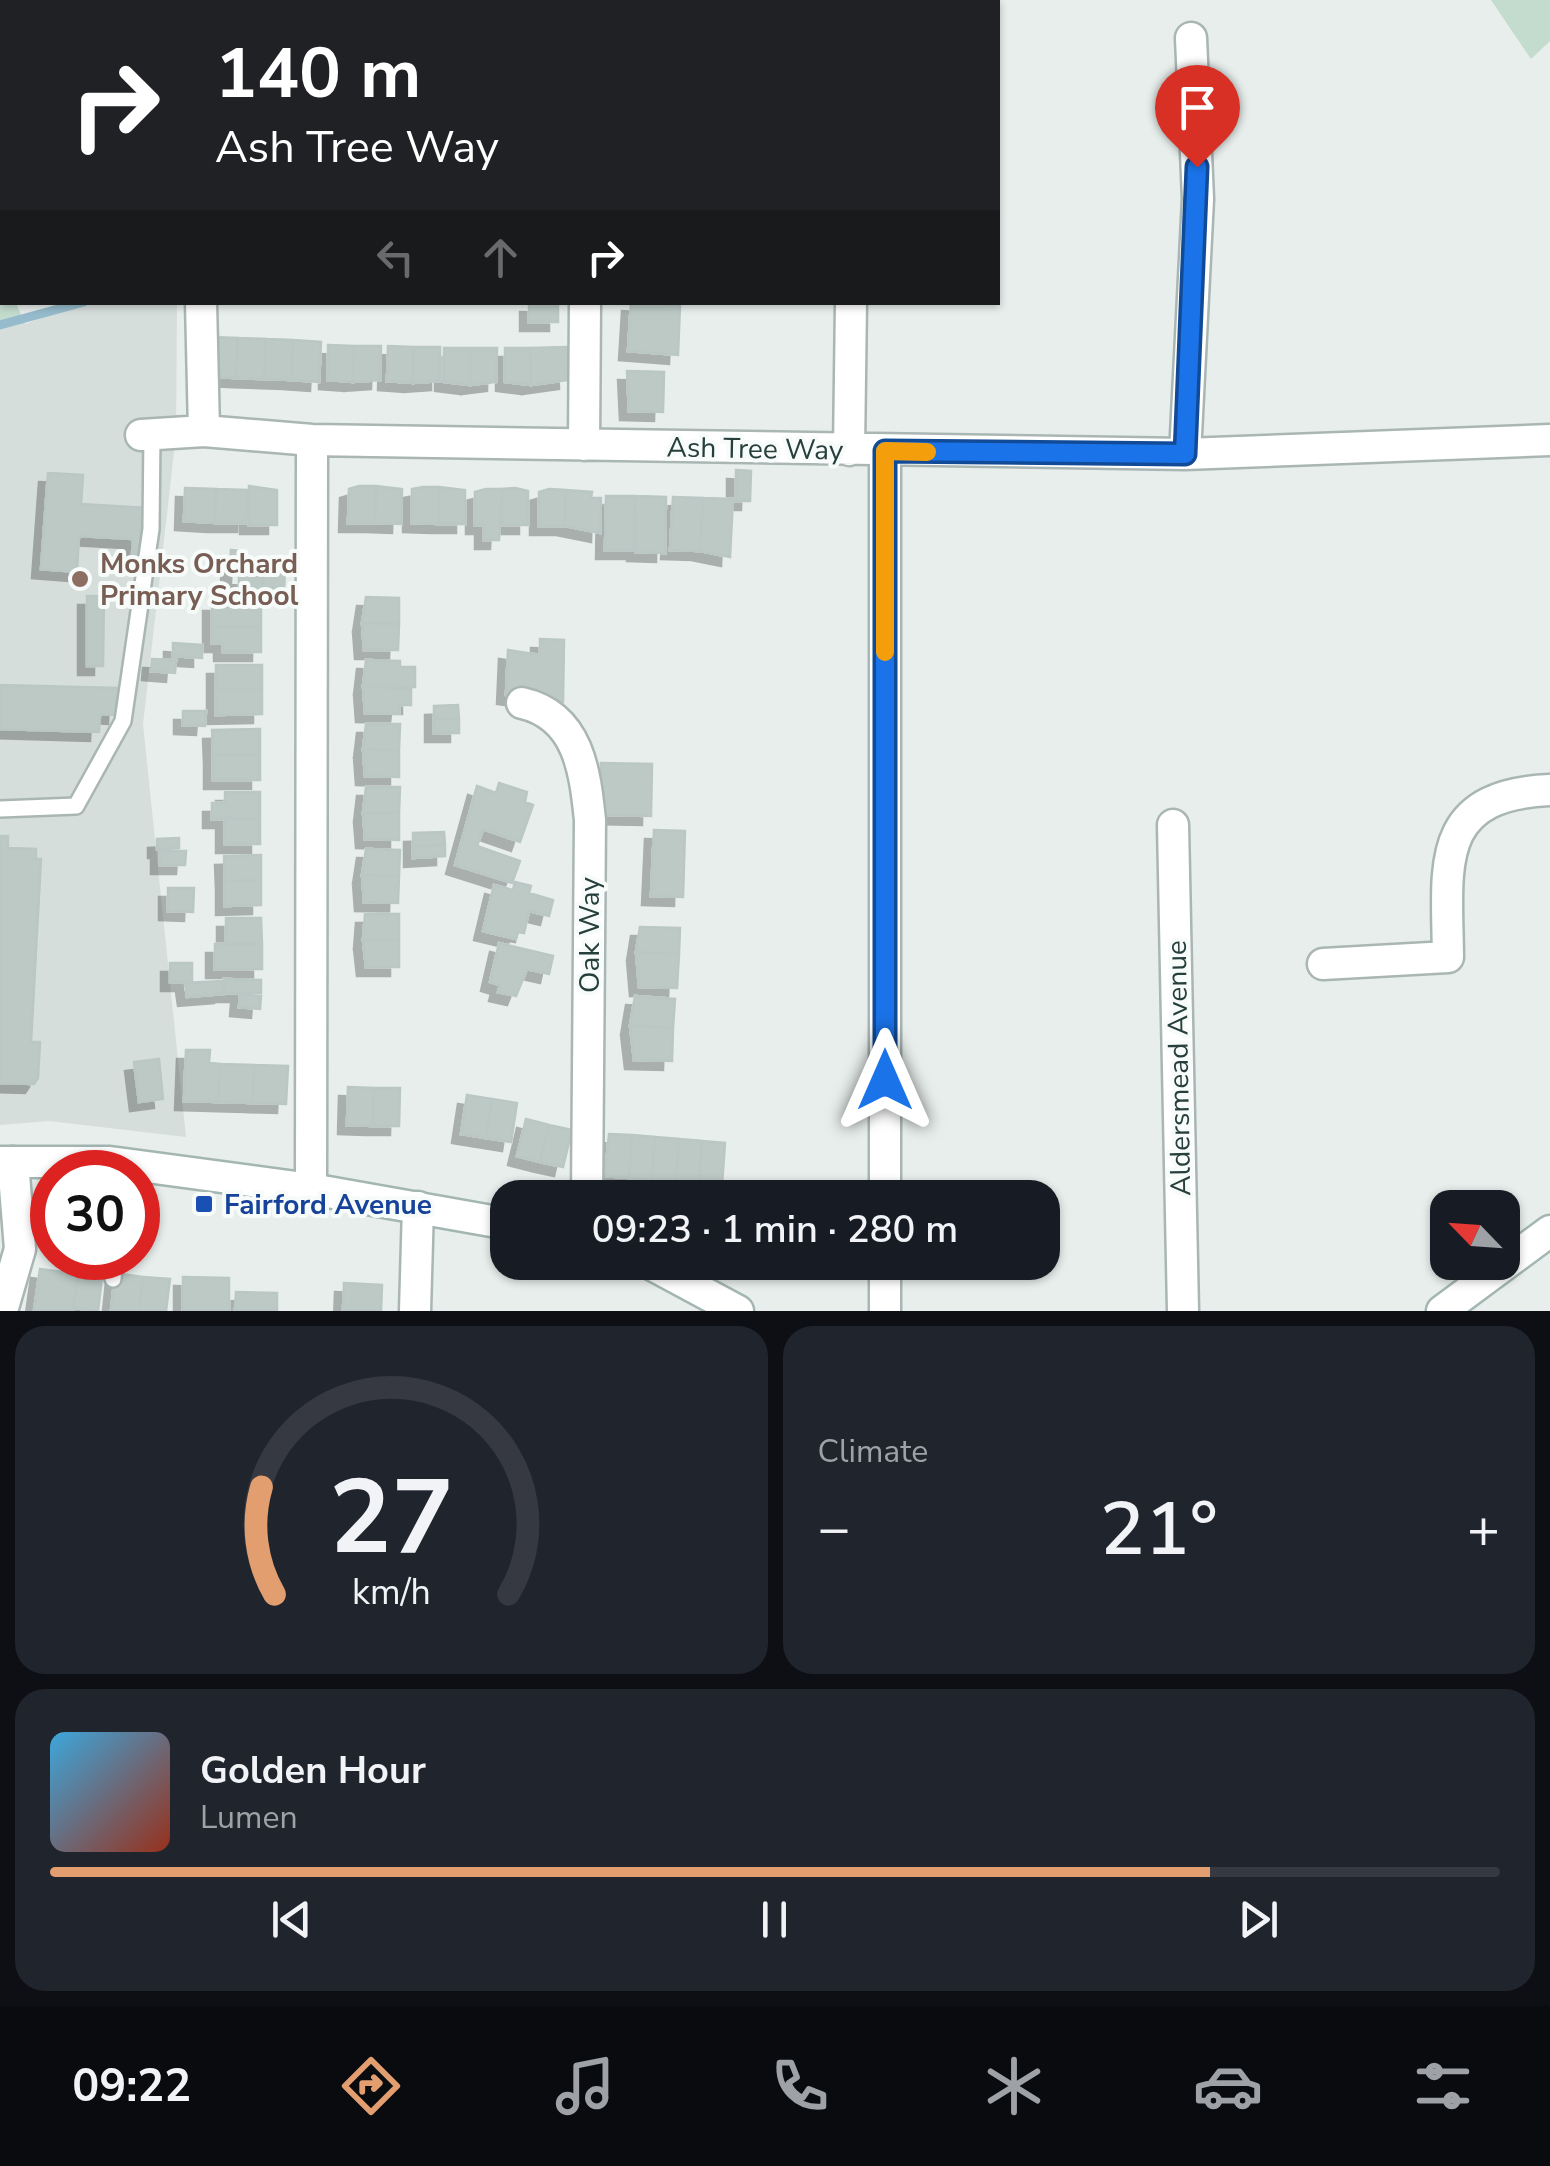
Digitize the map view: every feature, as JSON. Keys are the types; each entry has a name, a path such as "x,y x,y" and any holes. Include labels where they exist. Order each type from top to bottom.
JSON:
{"street":[{"path":"1185,454 1198,199 1191,38"},
{"path":"201,305 204,431"},
{"path":"584,445 585,305"},
{"path":"849,450 850,305"},
{"name":"Ash Tree Way","path":"146,435 204,431 312,440 1185,454 1550,440"},
{"path":"312,440 312,1189"},
{"path":"885,451 885,1180"},
{"name":"Oak Way","path":"522,702 552,716 584,760 590,820 587,1180"},
{"path":"1324,964 1448,957 1447,869 1458,829 1478,808 1499,796 1550,790"},
{"name":"Aldersmead Avenue","path":"1173,825 1183,1311"},
{"path":"2,1311 20,1250 21,1227 6,1162"},
{"path":"160,1172 312,1189 490,1220"},
{"path":"416,1311 418,1206"},
{"path":"1442,1311 1550,1231"},
{"path":"680,1280 738,1311"},
{"path":"885,1280 886,1311"}],"lane":[{"path":"0,809 76,806 123,721 151,529 146,435"}],"shaded area":[{"name":"Monks Orchard Primary School","path":"77,305 177,305 176,435 143,724 186,1137 49,1121 0,1125 0,326 25,324"}],"green space":[{"path":"1491,0 1550,0 1550,41 1531,59"},
{"path":"0,305 17,305 25,324 0,326"}],"building":[{"path":"529,305 558,305 558,322 529,322"},
{"path":"631,305 680,305 678,355 628,351"},
{"path":"210,337 238,338 236,378 209,377"},
{"path":"238,338 266,339 264,379 236,378"},
{"path":"266,339 293,340 292,380 264,379"},
{"path":"293,340 321,342 319,382 292,380"},
{"path":"328,345 354,346 353,382 328,380"},
{"path":"354,346 381,346 380,380 353,382"},
{"path":"388,346 413,347 413,383 387,381"},
{"path":"413,347 440,347 440,381 413,383"},
{"path":"567,347 568,380 531,385 530,348"},
{"path":"444,348 470,348 470,385 444,382"},
{"path":"470,348 497,348 496,382 470,385"},
{"path":"505,348 530,348 531,385 505,382"},
{"path":"627,371 664,372 663,412 629,411"},
{"path":"736,470 751,471 750,501 736,501"},
{"path":"48,473 83,475 81,504 147,508 144,555 132,554 133,539 79,536 77,572 41,569"},
{"path":"249,486 277,490 277,525 249,525"},
{"path":"376,486 375,523 348,523 349,489"},
{"path":"376,486 402,489 401,524 375,523"},
{"path":"439,487 439,524 412,523 412,489"},
{"path":"439,487 465,490 465,524 439,524"},
{"path":"185,488 216,489 215,523 184,521"},
{"path":"216,489 247,490 246,523 215,523"},
{"path":"502,489 528,491 528,525 502,525"},
{"path":"502,489 499,540 484,540 484,525 475,525 475,492"},
{"path":"566,490 565,526 539,526 539,492"},
{"path":"566,490 592,492 591,498 601,498 600,533 565,526"},
{"path":"606,496 635,496 634,550 605,550"},
{"path":"635,496 666,497 665,553 636,552"},
{"path":"673,497 703,498 700,551 670,550"},
{"path":"703,498 733,499 730,557 700,551"},
{"path":"231,550 241,551 240,574 230,574"},
{"path":"264,571 285,572 284,588 263,588"},
{"path":"239,576 262,577 262,589 239,589"},
{"path":"87,596 104,596 103,666 87,666"},
{"path":"366,597 399,598 399,624 362,623"},
{"path":"212,602 261,602 261,627 212,627"},
{"path":"362,623 399,624 398,650 364,650"},
{"path":"212,627 261,627 261,652 223,652 223,643 212,643"},
{"path":"540,639 564,640 563,702 506,695 508,650 540,655"},
{"path":"173,643 202,645 202,658 173,656"},
{"path":"152,659 176,660 175,673 151,671"},
{"path":"366,660 400,661 400,667 415,667 415,687 363,686"},
{"path":"216,665 262,665 262,690 216,690"},
{"path":"0,685 118,688 117,715 100,714 99,732 0,729"},
{"path":"363,686 411,689 411,705 400,705 399,714 365,713"},
{"path":"216,690 262,690 262,714 216,715"},
{"path":"458,705 459,719 434,719 434,706"},
{"path":"183,711 206,711 205,726 183,725"},
{"path":"434,719 459,719 459,733 434,733"},
{"path":"366,724 400,724 399,750 363,749"},
{"path":"260,729 260,755 213,755 212,730"},
{"path":"363,749 399,750 399,777 365,776"},
{"path":"213,755 260,755 260,780 213,780"},
{"path":"601,763 652,764 651,816 600,815"},
{"path":"499,783 527,792 525,802 533,805 520,842 483,829 477,846 520,861 512,883 455,865 477,786 496,793"},
{"path":"366,787 400,787 399,813 363,813"},
{"path":"225,792 260,792 260,819 212,819 212,803 225,803"},
{"path":"363,813 399,813 399,840 365,839"},
{"path":"225,818 260,819 260,844 225,844"},
{"path":"654,830 685,831 683,897 651,896"},
{"path":"444,832 445,845 413,846 413,833"},
{"path":"0,836 8,836 8,848 36,849 36,859 41,859 31,1042 40,1042 38,1078 34,1084 0,1083"},
{"path":"179,838 179,848 157,849 157,839"},
{"path":"445,845 445,856 413,858 413,846"},
{"path":"366,849 400,850 399,876 362,875"},
{"path":"160,851 186,851 185,865 160,865"},
{"path":"261,855 261,880 225,881 224,856"},
{"path":"362,875 399,876 398,903 364,902"},
{"path":"261,880 261,905 225,906 225,881"},
{"path":"515,882 531,886 529,893 553,900 549,916 529,911 524,933 518,932 516,939 483,931 494,885 513,890"},
{"path":"168,888 194,888 193,912 168,911"},
{"path":"365,914 399,914 399,940 363,940"},
{"path":"226,918 261,918 262,944 226,944"},
{"path":"640,927 680,928 679,954 636,952"},
{"path":"363,940 399,940 399,967 366,967"},
{"path":"499,943 553,956 549,974 527,969 516,996 498,992 500,985 490,982"},
{"path":"215,944 262,944 262,969 215,969"},
{"path":"636,952 679,954 677,988 639,987"},
{"path":"170,963 192,963 192,982 170,982"},
{"path":"224,979 261,980 261,993 224,993"},
{"path":"222,981 223,994 187,997 185,983"},
{"path":"240,995 261,996 260,1009 239,1007"},
{"path":"635,996 675,999 673,1028 630,1026"},
{"path":"630,1026 673,1028 672,1061 634,1060"},
{"path":"186,1050 210,1050 209,1063 220,1064 218,1102 184,1101"},
{"path":"159,1059 163,1099 139,1102 134,1062"},
{"path":"220,1064 254,1065 253,1103 218,1102"},
{"path":"254,1065 288,1066 286,1104 253,1103"},
{"path":"348,1087 374,1088 373,1126 347,1125"},
{"path":"374,1088 400,1088 399,1126 373,1126"},
{"path":"467,1095 492,1099 486,1138 461,1134"},
{"path":"492,1099 517,1103 511,1142 486,1138"},
{"path":"526,1119 549,1125 540,1162 517,1156"},
{"path":"549,1125 572,1130 563,1167 540,1162"},
{"path":"609,1134 632,1135 629,1178 605,1176"},
{"path":"632,1135 655,1137 652,1180 629,1178"},
{"path":"655,1137 679,1139 676,1180 652,1180"},
{"path":"679,1139 702,1141 699,1180 676,1180"},
{"path":"702,1141 725,1143 722,1180 699,1180"},
{"path":"183,1277 229,1278 229,1311 183,1311"},
{"path":"170,1279 166,1311 139,1311 143,1280"},
{"path":"38,1280 77,1280 73,1311 34,1311"},
{"path":"77,1280 102,1280 98,1311 73,1308"},
{"path":"114,1280 143,1280 139,1311 111,1311"},
{"path":"344,1283 382,1285 381,1311 343,1311"},
{"path":"236,1292 277,1293 277,1311 235,1311"}],"waterway":[{"path":"0,325 73,305"}],"slow traffic":[{"path":"885,652 885,451 927,452"}],"place":[{"name":"Monks Orchard Primary School","path":"80,579"},
{"name":"Fairford Avenue","path":"204,1204"}],"route":[{"path":"885,1080 885,451 1185,454 1197,167"}]}
